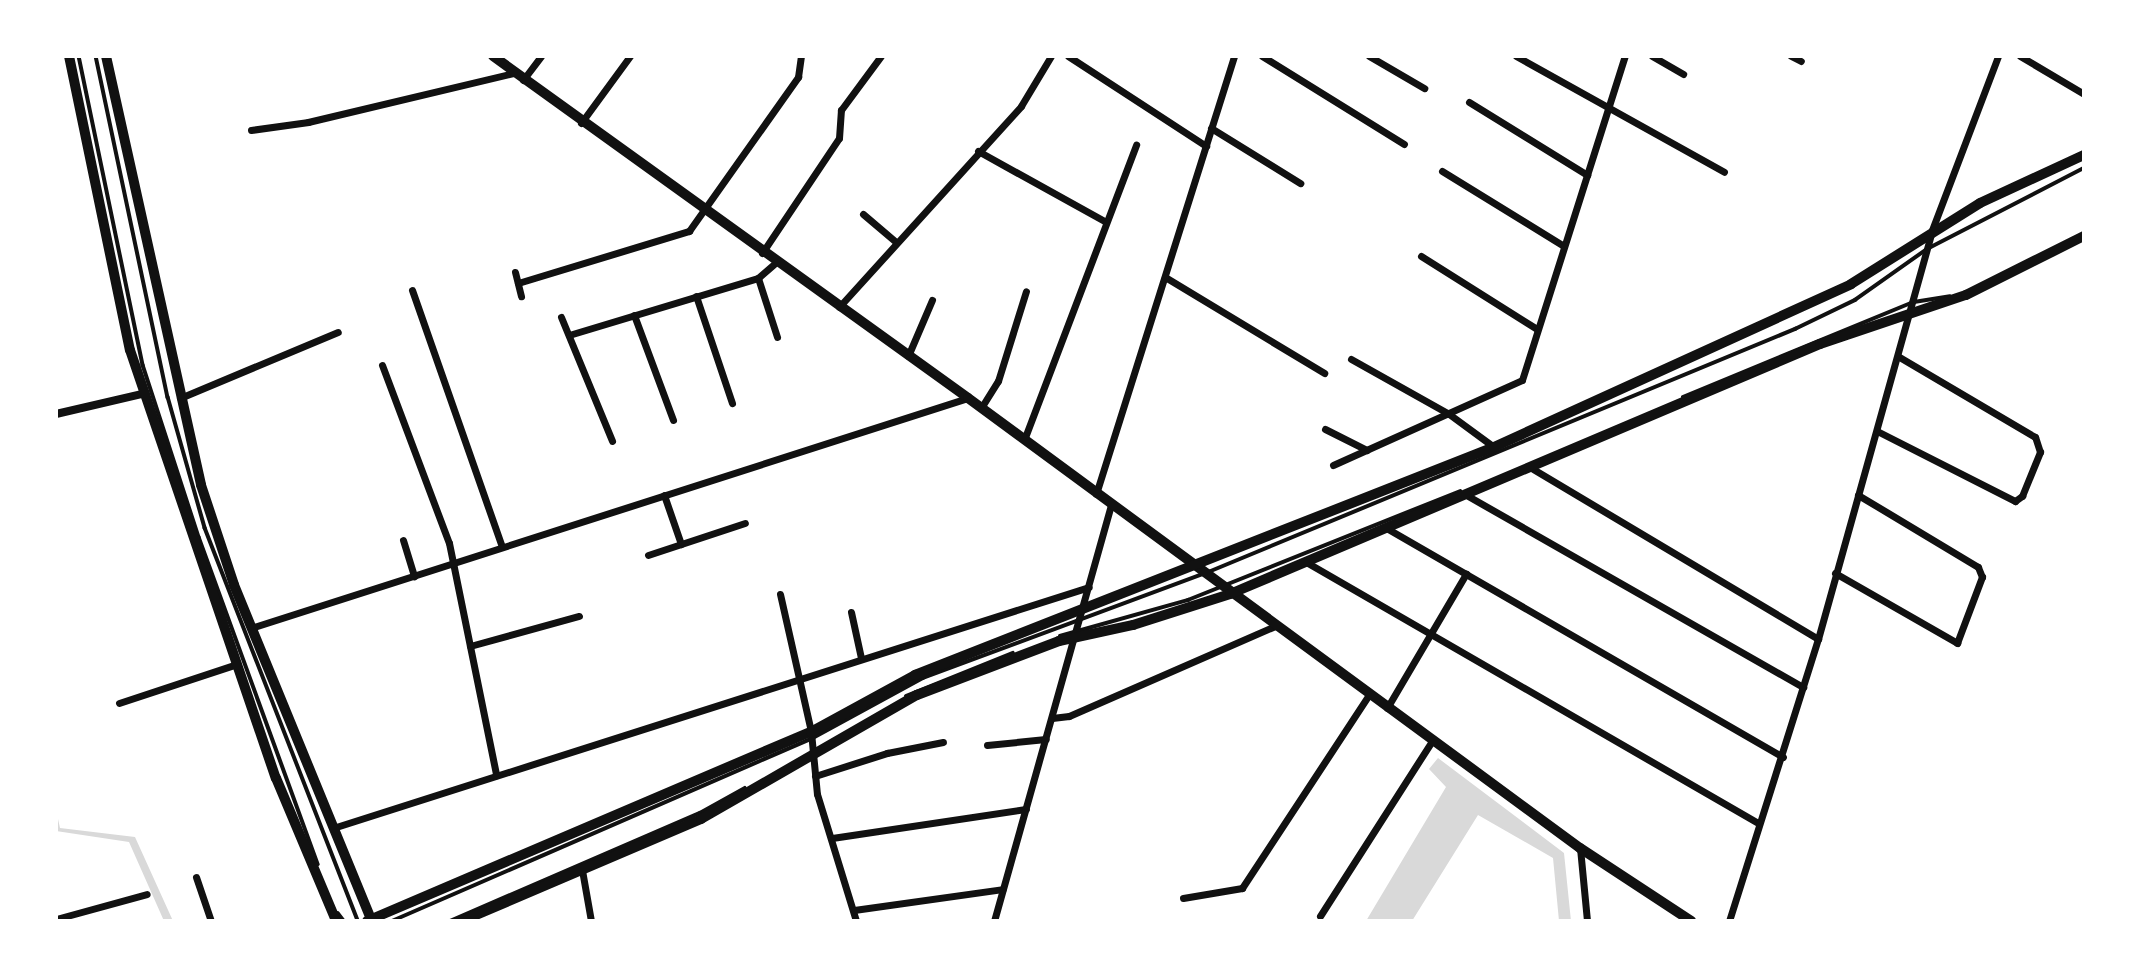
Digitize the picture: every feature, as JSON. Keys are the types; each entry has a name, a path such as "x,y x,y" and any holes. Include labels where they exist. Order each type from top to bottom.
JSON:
{"main road":[{"path":"69,56 130,350 276,778 336,916"},
{"path":"106,56 179,398 201,485 251,628 336,827 369,921 811,735 915,675 1202,570 1494,447 1813,303 1850,284 1932,230 2084,155"},
{"path":"492,56 702,211 968,398 1580,848 1692,921"},
{"path":"462,921 701,819 917,695 1076,633 1133,625 1306,562 1533,469 1913,306 1966,295 2084,234"}],"street":[{"path":"523,80 541,56"},
{"path":"581,122 630,56"},
{"path":"518,283 679,237 702,211 798,77 801,56"},
{"path":"762,253 839,138 841,110 881,56"},
{"path":"839,307 1031,94 1051,56"},
{"path":"1068,56 1206,146"},
{"path":"1096,494 1234,56"},
{"path":"1262,56 1404,144"},
{"path":"1370,56 1424,88"},
{"path":"1516,56 1606,110 1724,172"},
{"path":"1333,465 1522,380 1625,56"},
{"path":"1653,56 1683,74"},
{"path":"1791,56 1801,61"},
{"path":"1729,921 1758,824 1783,757 1818,639 1899,357 1932,230 1998,56"},
{"path":"2020,56 2084,94"},
{"path":"251,130 309,122 514,73"},
{"path":"1469,102 1587,175"},
{"path":"1212,128 1300,183"},
{"path":"1024,440 1136,145"},
{"path":"978,151 1107,222"},
{"path":"1442,171 1564,246"},
{"path":"863,214 896,242"},
{"path":"1421,257 1537,329"},
{"path":"569,335 758,278 775,263"},
{"path":"514,272 521,296"},
{"path":"1165,277 1325,373"},
{"path":"758,278 777,337"},
{"path":"412,290 502,547"},
{"path":"981,408 998,380 1026,291"},
{"path":"696,296 732,403"},
{"path":"908,356 932,300"},
{"path":"634,315 673,420"},
{"path":"561,317 612,441"},
{"path":"179,398 338,332"},
{"path":"1877,431 2015,501 2022,496 2040,452 2035,437 1899,357"},
{"path":"1351,359 1449,414 1494,447"},
{"path":"382,365 453,563 496,775"},
{"path":"56,414 146,393"},
{"path":"251,628 968,398"},
{"path":"1325,429 1367,450"},
{"path":"1533,469 1818,639"},
{"path":"664,495 681,544"},
{"path":"1835,573 1957,643 1982,572 1858,495"},
{"path":"1468,496 1803,687"},
{"path":"994,921 1111,505"},
{"path":"648,555 745,523"},
{"path":"1388,529 1783,757"},
{"path":"403,540 414,576"},
{"path":"1306,562 1758,824"},
{"path":"1387,708 1432,636 1466,574"},
{"path":"336,827 1089,587"},
{"path":"780,594 811,735 815,776 856,921"},
{"path":"850,612 861,658"},
{"path":"470,646 579,616"},
{"path":"1052,718 1069,716 1275,626"},
{"path":"120,703 237,664"},
{"path":"1183,898 1242,888 1369,695"},
{"path":"986,745 1046,738"},
{"path":"1320,916 1432,741"},
{"path":"815,776 887,752 943,742"},
{"path":"832,838 1026,809"},
{"path":"1580,848 1587,921"},
{"path":"582,870 591,921"},
{"path":"196,877 211,921"},
{"path":"854,910 1003,890"},
{"path":"56,919 147,894"}],"lane":[{"path":"79,56 144,365 281,770 336,916 342,921"},
{"path":"96,56 168,397 205,528 358,921"},
{"path":"1202,570 1795,329 1855,300 1927,249 2084,168"},
{"path":"1226,590 1913,306"},
{"path":"392,921 811,735"},
{"path":"450,921 700,813 812,753"},
{"path":"352,906 369,921"}],"shaded area":[{"path":"1438,758 1564,853 1571,921 1559,921 1553,858 1478,815 1412,921 1366,921 1446,787 1429,769"},
{"path":"56,810 60,828 135,837 173,921 164,921 129,842 56,831"}]}
